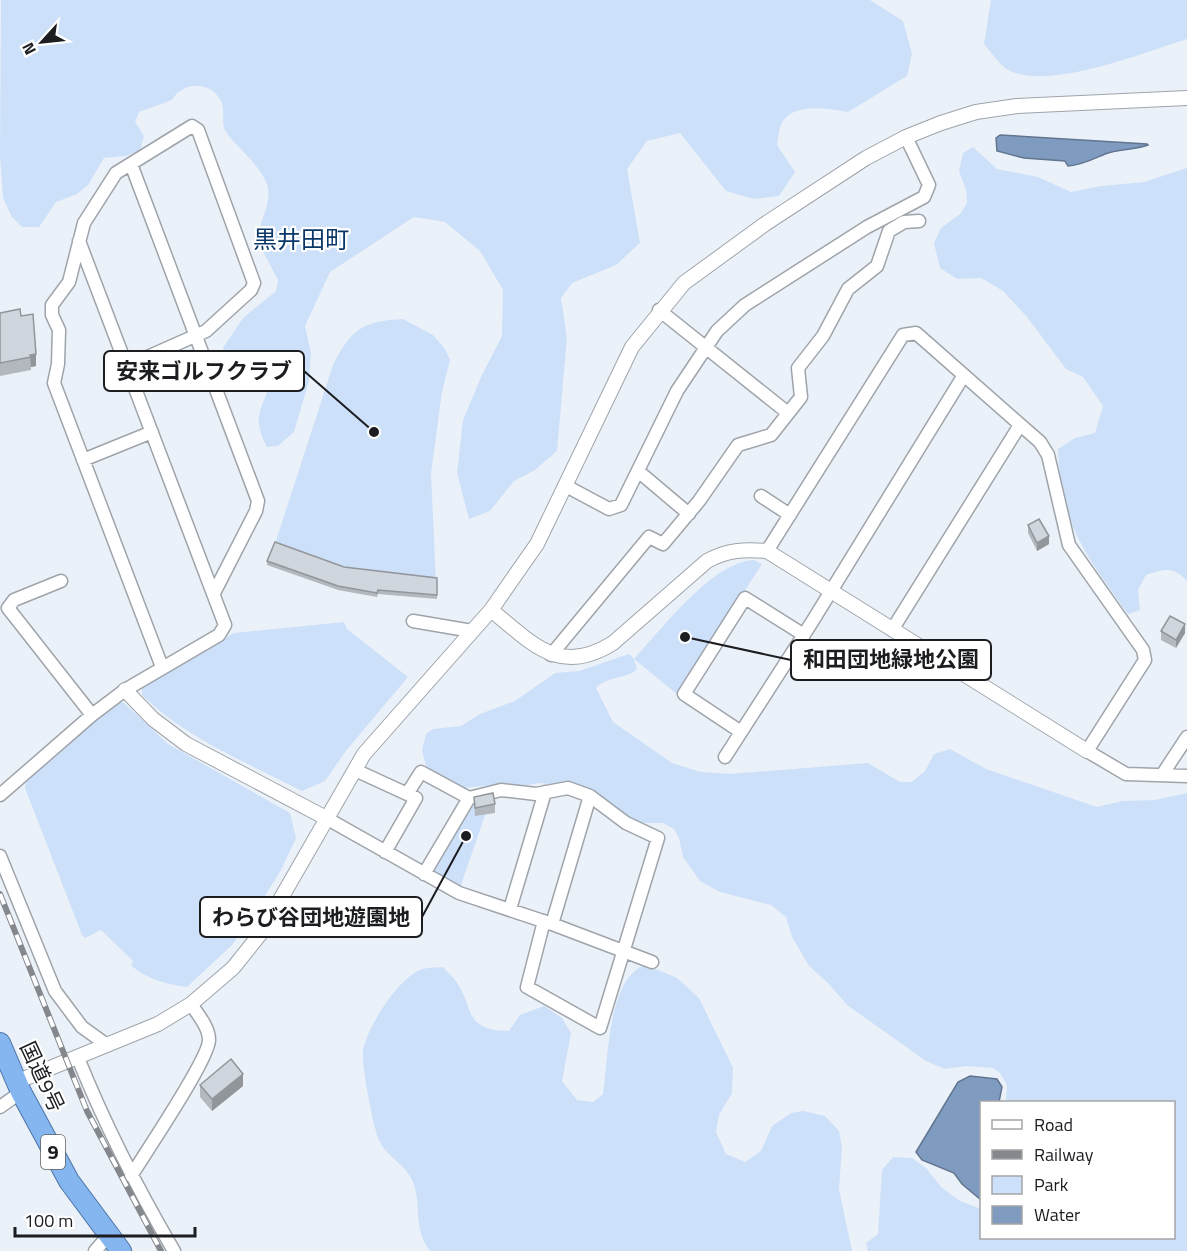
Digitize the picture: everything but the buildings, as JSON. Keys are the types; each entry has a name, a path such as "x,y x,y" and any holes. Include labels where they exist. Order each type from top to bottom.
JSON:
{"highway":[{"name":"国道9号","path":"0,1043 18,1087 69,1181 121,1251"}],"street":[{"path":"0,1107 18,1087 78,1058 158,1024 191,1004 233,968 261,933 355,770 394,719 491,610 537,544 632,346 659,310 684,283 705,266 866,158 906,137 941,123 986,110 1108,100 1187,98"},
{"path":"127,366 206,331 251,290 254,283 198,130 188,127 113,176 84,223 69,282 52,304 51,310 59,330 58,364 54,382 162,668"},
{"path":"566,486 609,509 621,504 677,391 717,331 745,305 867,227 924,197 929,185 906,137"},
{"path":"131,164 258,501 256,510 214,593"},
{"path":"551,655 649,537 663,544 689,514 738,445 771,435 801,397 798,368 823,336 848,288 877,266 889,231 904,222 920,221"},
{"path":"0,795 92,715 125,690 222,633 225,622 79,240"},
{"path":"659,310 788,413"},
{"path":"767,551 903,335 916,333 1040,442 1048,455 1070,545 1143,650 1145,660 1087,750"},
{"path":"725,757 804,635 964,375"},
{"path":"892,630 1020,425"},
{"path":"83,460 152,432"},
{"path":"638,471 689,514"},
{"path":"761,496 790,515"},
{"path":"491,610 537,647 551,655 577,658 601,650 627,632 707,561 727,552 767,551 1126,774 1187,776"},
{"path":"61,581 14,600 8,608 92,715"},
{"path":"741,732 684,694 745,598 804,635"},
{"path":"413,621 472,631"},
{"path":"125,690 153,719 186,744 459,893 548,922 652,962"},
{"path":"1162,775 1187,737"},
{"path":"355,770 416,798 385,852"},
{"path":"407,794 421,772 469,798 501,790 536,794 568,788 590,796 626,823 658,838 600,1028 527,987 590,796"},
{"path":"510,909 544,792"},
{"path":"424,874 469,798"},
{"path":"0,856 55,991 82,1027 107,1045"},
{"path":"131,1176 168,1118 208,1047 207,1029 191,1004"},
{"path":"78,1058 96,1103 131,1176 174,1251"},
{"path":"95,1251 109,1235"}],"green space":[{"path":"1,0 870,0 903,21 912,54 907,76 848,112 813,108 796,111 789,115 783,121 777,145 795,172 779,196 754,199 726,191 680,133 647,141 627,169 640,243 616,265 572,283 561,298 567,338 557,451 535,470 514,481 490,511 469,519 457,473 463,420 502,336 503,290 480,251 445,222 414,217 330,272 305,326 311,353 309,381 294,432 278,446 267,447 259,420 267,393 255,383 235,375 230,370 223,348 243,318 276,291 278,280 256,238 269,194 261,173 226,132 223,125 223,108 216,94 203,87 189,87 182,90 172,100 139,112 135,122 144,136 140,150 126,156 104,158 88,185 77,194 56,202 39,227 22,227 12,217 3,198 0,155"},
{"path":"991,0 1187,0 1187,39 1123,60 1073,73 1028,76 1007,69 984,44"},
{"path":"973,147 997,169 1038,177 1071,192 1101,186 1144,182 1187,168 1187,581 1177,573 1168,570 1146,575 1138,590 1140,610 1128,614 1100,574 1078,538 1064,498 1058,449 1075,438 1095,433 1103,406 1083,377 1066,369 1027,317 1003,291 981,278 957,279 940,268 934,243 941,228 960,214 967,203 966,190 959,171 963,153"},
{"path":"403,319 433,335 445,349 450,360 442,392 431,473 436,583 378,579 274,547 333,365 346,343 360,329 378,322"},
{"path":"754,560 762,564 678,695 634,659 689,599 721,572"},
{"path":"344,622 347,629 408,677 345,752 325,781 302,791 198,737 159,711 142,695 142,685 234,633"},
{"path":"629,654 634,659 637,669 596,688 613,722 672,763 701,772 729,774 868,763 900,782 912,782 925,771 934,754 950,749 986,769 1097,807 1122,801 1155,800 1187,793 1187,1251 868,1251 866,1243 878,1234 882,1170 893,1157 912,1158 926,1168 941,1187 960,1201 980,1209 980,1239 1175,1239 1175,1101 1006,1101 1007,1085 1000,1073 993,1068 966,1066 945,1069 926,1061 847,1005 809,966 792,937 786,917 771,905 720,892 700,881 683,857 679,838 674,829 663,823 641,823 610,805 597,794 579,787 538,783 514,788 492,785 463,788 427,769 422,751 426,734 433,729 461,726 480,714 515,701 555,673 579,671"},
{"path":"116,701 124,703 168,744 290,813 296,838 281,870 232,945 187,987 157,980 136,970 131,965 133,961 101,930 85,938 82,935 25,788 27,776"},
{"path":"491,798 461,885 458,886 436,874 434,870 472,802"},
{"path":"646,965 677,978 699,998 733,1068 732,1093 719,1115 716,1132 726,1154 745,1162 761,1151 772,1126 791,1113 803,1111 825,1116 839,1131 842,1147 839,1189 852,1251 430,1251 424,1242 419,1225 413,1182 406,1170 386,1151 379,1140 366,1081 363,1050 366,1040 377,1017 393,993 411,975 420,970 443,967 462,991 472,1016 484,1027 509,1031 520,1015 544,1006 562,1018 571,1033 562,1081 577,1100 593,1102 603,1094 612,1021 617,1002 624,985 633,972"}],"water":[{"path":"1000,135 1148,145 1110,152 1083,163 1068,166 1065,161 1024,158 997,151 996,138"},
{"path":"970,1076 997,1079 1002,1087 999,1101 980,1101 980,1199 962,1184 954,1173 922,1160 916,1152 958,1082"}],"railway":[{"path":"0,894 87,1111 161,1251"}],"place":[{"name":"安来ゴルフクラブ","path":"374,432"},
{"name":"和田団地緑地公園","path":"685,637"},
{"name":"わらび谷団地遊園地","path":"466,836"}],"district":[{"name":"黒井田町","path":"301,240"}]}
